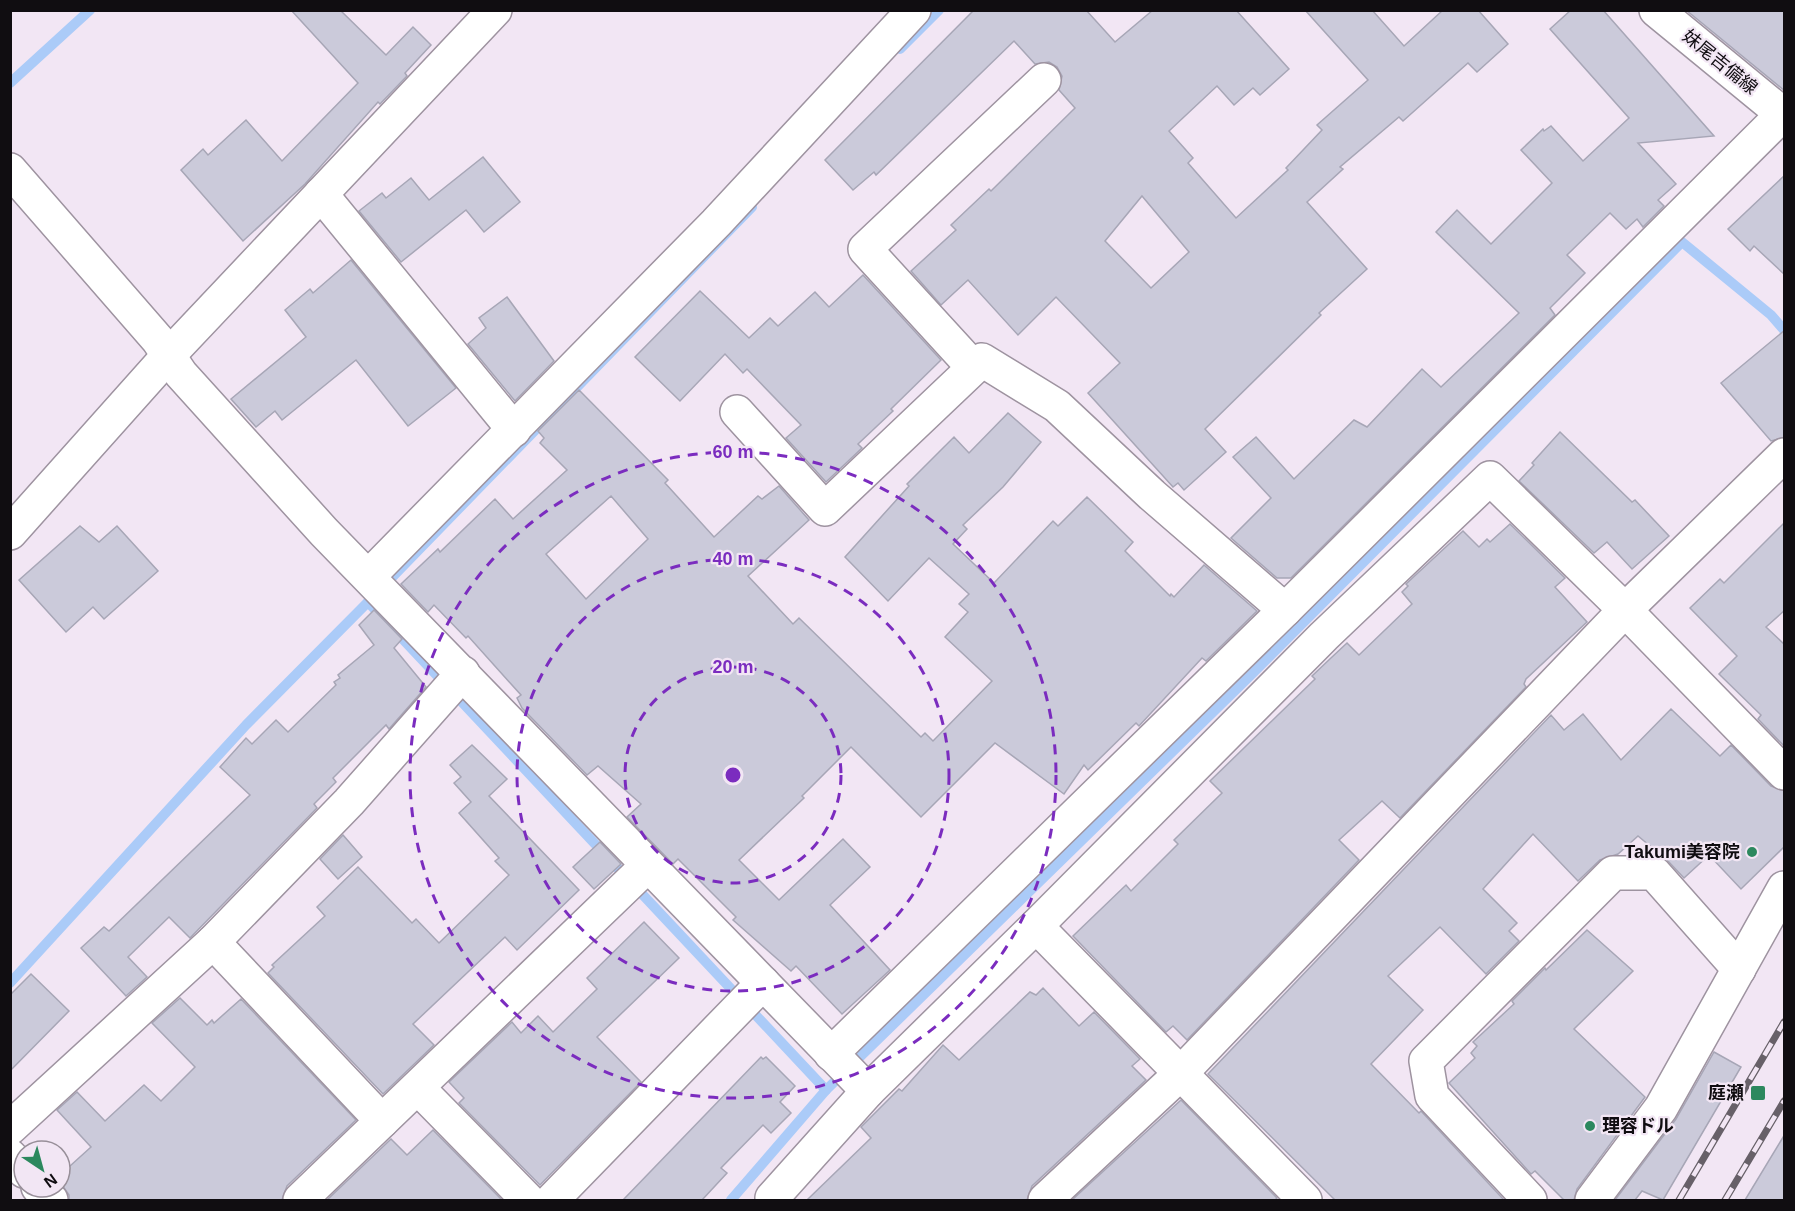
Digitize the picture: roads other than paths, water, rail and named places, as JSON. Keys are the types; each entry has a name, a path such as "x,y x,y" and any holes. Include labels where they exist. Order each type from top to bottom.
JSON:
{"street":[{"path":"10,533 168,356 495,10"},
{"path":"377,585 514,430 716,223 914,10"},
{"name":"妹尾吉備線","path":"1656,10 1784,114"},
{"path":"973,367 865,249 1044,80"},
{"path":"772,1200 847,1069 1305,614 1784,114"},
{"path":"10,170 158,340 181,374 316,524 377,585 452,685 636,878 752,995 847,1069"},
{"path":"321,194 514,430"},
{"path":"737,412 825,509 982,360 1057,406 1152,495 1305,614"},
{"path":"1045,1200 1179,1075 1625,610 1785,455"},
{"path":"847,1069 1036,926 1305,614 1490,478 1625,610 1785,773"},
{"path":"10,1128 213,942 349,802 452,685"},
{"path":"1530,1200 1432,1096 1426,1061 1613,873 1654,873 1739,969"},
{"path":"300,1200 382,1121 419,1089 636,878"},
{"path":"1592,1200 1661,1108 1785,888"},
{"path":"1036,926 1179,1075 1305,1200"},
{"path":"213,942 382,1121"},
{"path":"552,1200 752,995"},
{"path":"419,1089 528,1200"}],"waterway":[{"path":"10,83 90,10"},
{"path":"900,49 939,10"},
{"path":"752,207 368,602 826,1090 1254,672 1682,242 1771,315 1784,330"},
{"path":"10,983 246,725 368,602"},
{"path":"731,1200 826,1090"}],"railway":[{"path":"1679,1200 1784,1022"},
{"path":"1725,1200 1784,1101"}],"place":[{"name":"Takumi美容院","path":"1752,852"},
{"name":"庭瀬","path":"1758,1093"},
{"name":"理容ドル","path":"1590,1126"}]}
